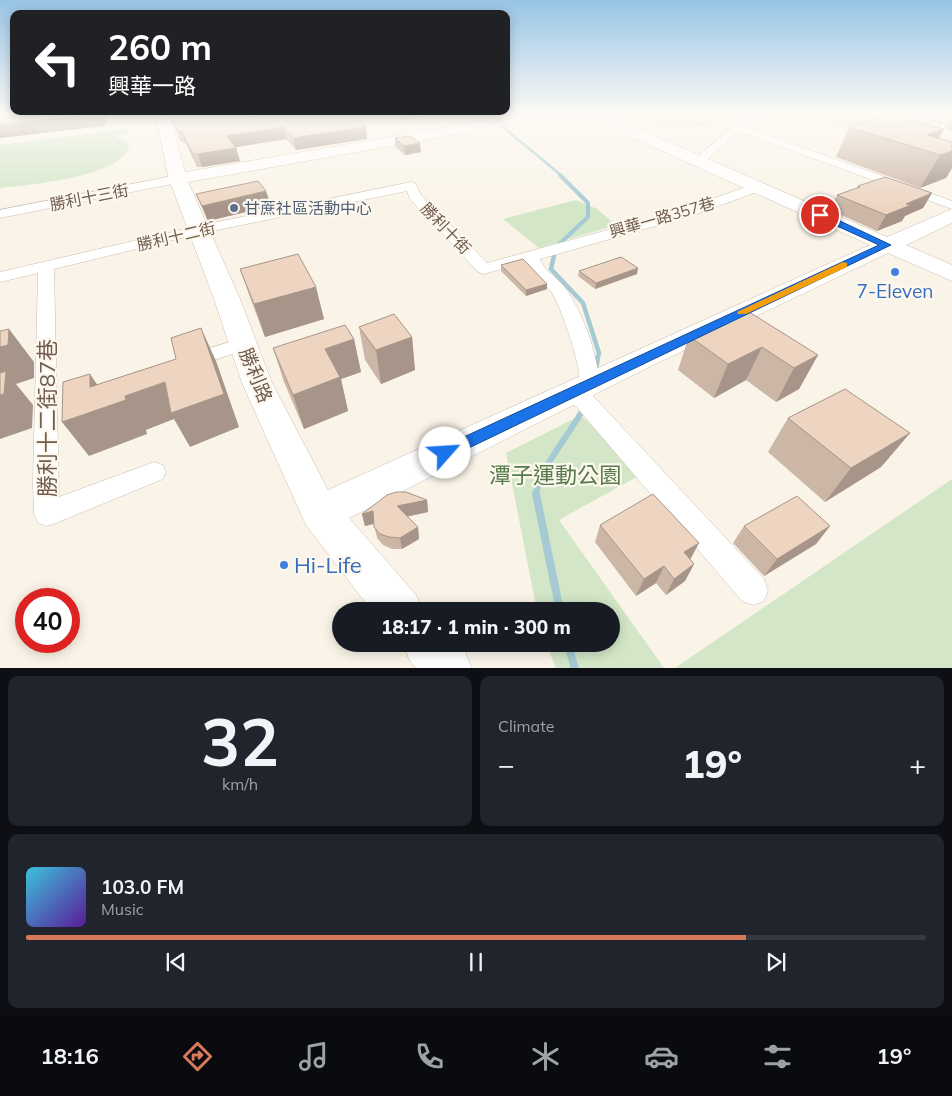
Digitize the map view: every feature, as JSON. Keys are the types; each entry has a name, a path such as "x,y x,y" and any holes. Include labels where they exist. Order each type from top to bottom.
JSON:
{"main road":[{"path":"937,144 952,148"}],"street":[{"name":"勝利路","path":"170,144 178,179 243,344 256,383 320,513 393,602"},
{"path":"178,179 357,144"},
{"path":"663,144 952,274"},
{"path":"700,160 719,144"},
{"path":"785,144 952,206"},
{"path":"818,156 835,150"},
{"name":"勝利十三街","path":"0,214 178,179"},
{"name":"勝利十二街","path":"0,277 198,230 410,186"},
{"name":"勝利十街","path":"410,186 415,196 484,268"},
{"name":"興華一路357巷","path":"484,268 688,212 758,187"},
{"path":"320,513 590,393 886,245 952,215"},
{"path":"550,249 532,259 534,267 558,290 570,311 586,366 590,393 753,590"},
{"name":"勝利十二街87巷","path":"46,266 56,405 45,478 47,514 154,472"},
{"path":"168,368 243,344"},
{"path":"435,652 448,668"}],"green space":[{"path":"128,144 129,147 123,157 110,166 92,172 51,182 0,188 0,145"},
{"path":"576,200 597,209 616,225 539,248 503,219"},
{"name":"潭子運動公園","path":"581,415 640,475 559,520 617,602 535,602 506,453"},
{"path":"952,479 952,668 675,668"},
{"name":"潭子運動公園","path":"620,606 664,668 556,668 549,652 620,652"}],"building":[{"path":"188,144 233,144 236,148 198,154 193,154"},
{"path":"905,144 952,144 952,151 940,155"},
{"path":"885,177 932,193 906,204 911,205 886,215 837,195 860,187 858,186"},
{"path":"258,181 266,191 202,206 196,194"},
{"path":"298,254 316,287 254,304 240,269"},
{"path":"621,257 638,268 596,283 579,271"},
{"path":"523,259 547,284 526,290 501,265"},
{"path":"746,310 818,355 794,368 762,347 728,364 689,336"},
{"path":"394,314 412,337 376,350 359,327"},
{"path":"345,325 354,339 325,349 340,377 293,395 273,348"},
{"path":"201,328 224,394 171,413 165,382 125,396 126,400 62,422 63,382 90,374 90,387 176,359 171,338"},
{"path":"9,329 8,345 0,347 0,331"},
{"path":"6,371 4,394 0,395 0,373"},
{"path":"845,389 910,433 851,468 788,418"},
{"path":"396,492 406,492 427,500 397,506 418,527 400,538 380,534 374,527 373,511 362,514 387,495"},
{"path":"653,494 699,543 684,552 694,564 674,579 664,566 644,579 600,525"},
{"path":"797,496 830,526 777,559 744,526"}],"waterway":[{"path":"524,144 562,176"},
{"path":"554,257 556,247 588,217 588,203 560,175"},
{"path":"554,255 551,269 583,303 599,353 597,361"},
{"path":"595,370 597,359"},
{"path":"536,494 538,485 549,463 583,409"},
{"path":"536,494 558,602"},
{"path":"570,652 575,668"}],"slow traffic":[{"path":"742,312 843,265"}],"place":[{"name":"甘蔗社區活動中心","path":"234,208"},
{"name":"7-Eleven","path":"895,272"},
{"name":"Hi-Life","path":"284,565"}],"route":[{"path":"445,453 886,245 820,215"}]}
